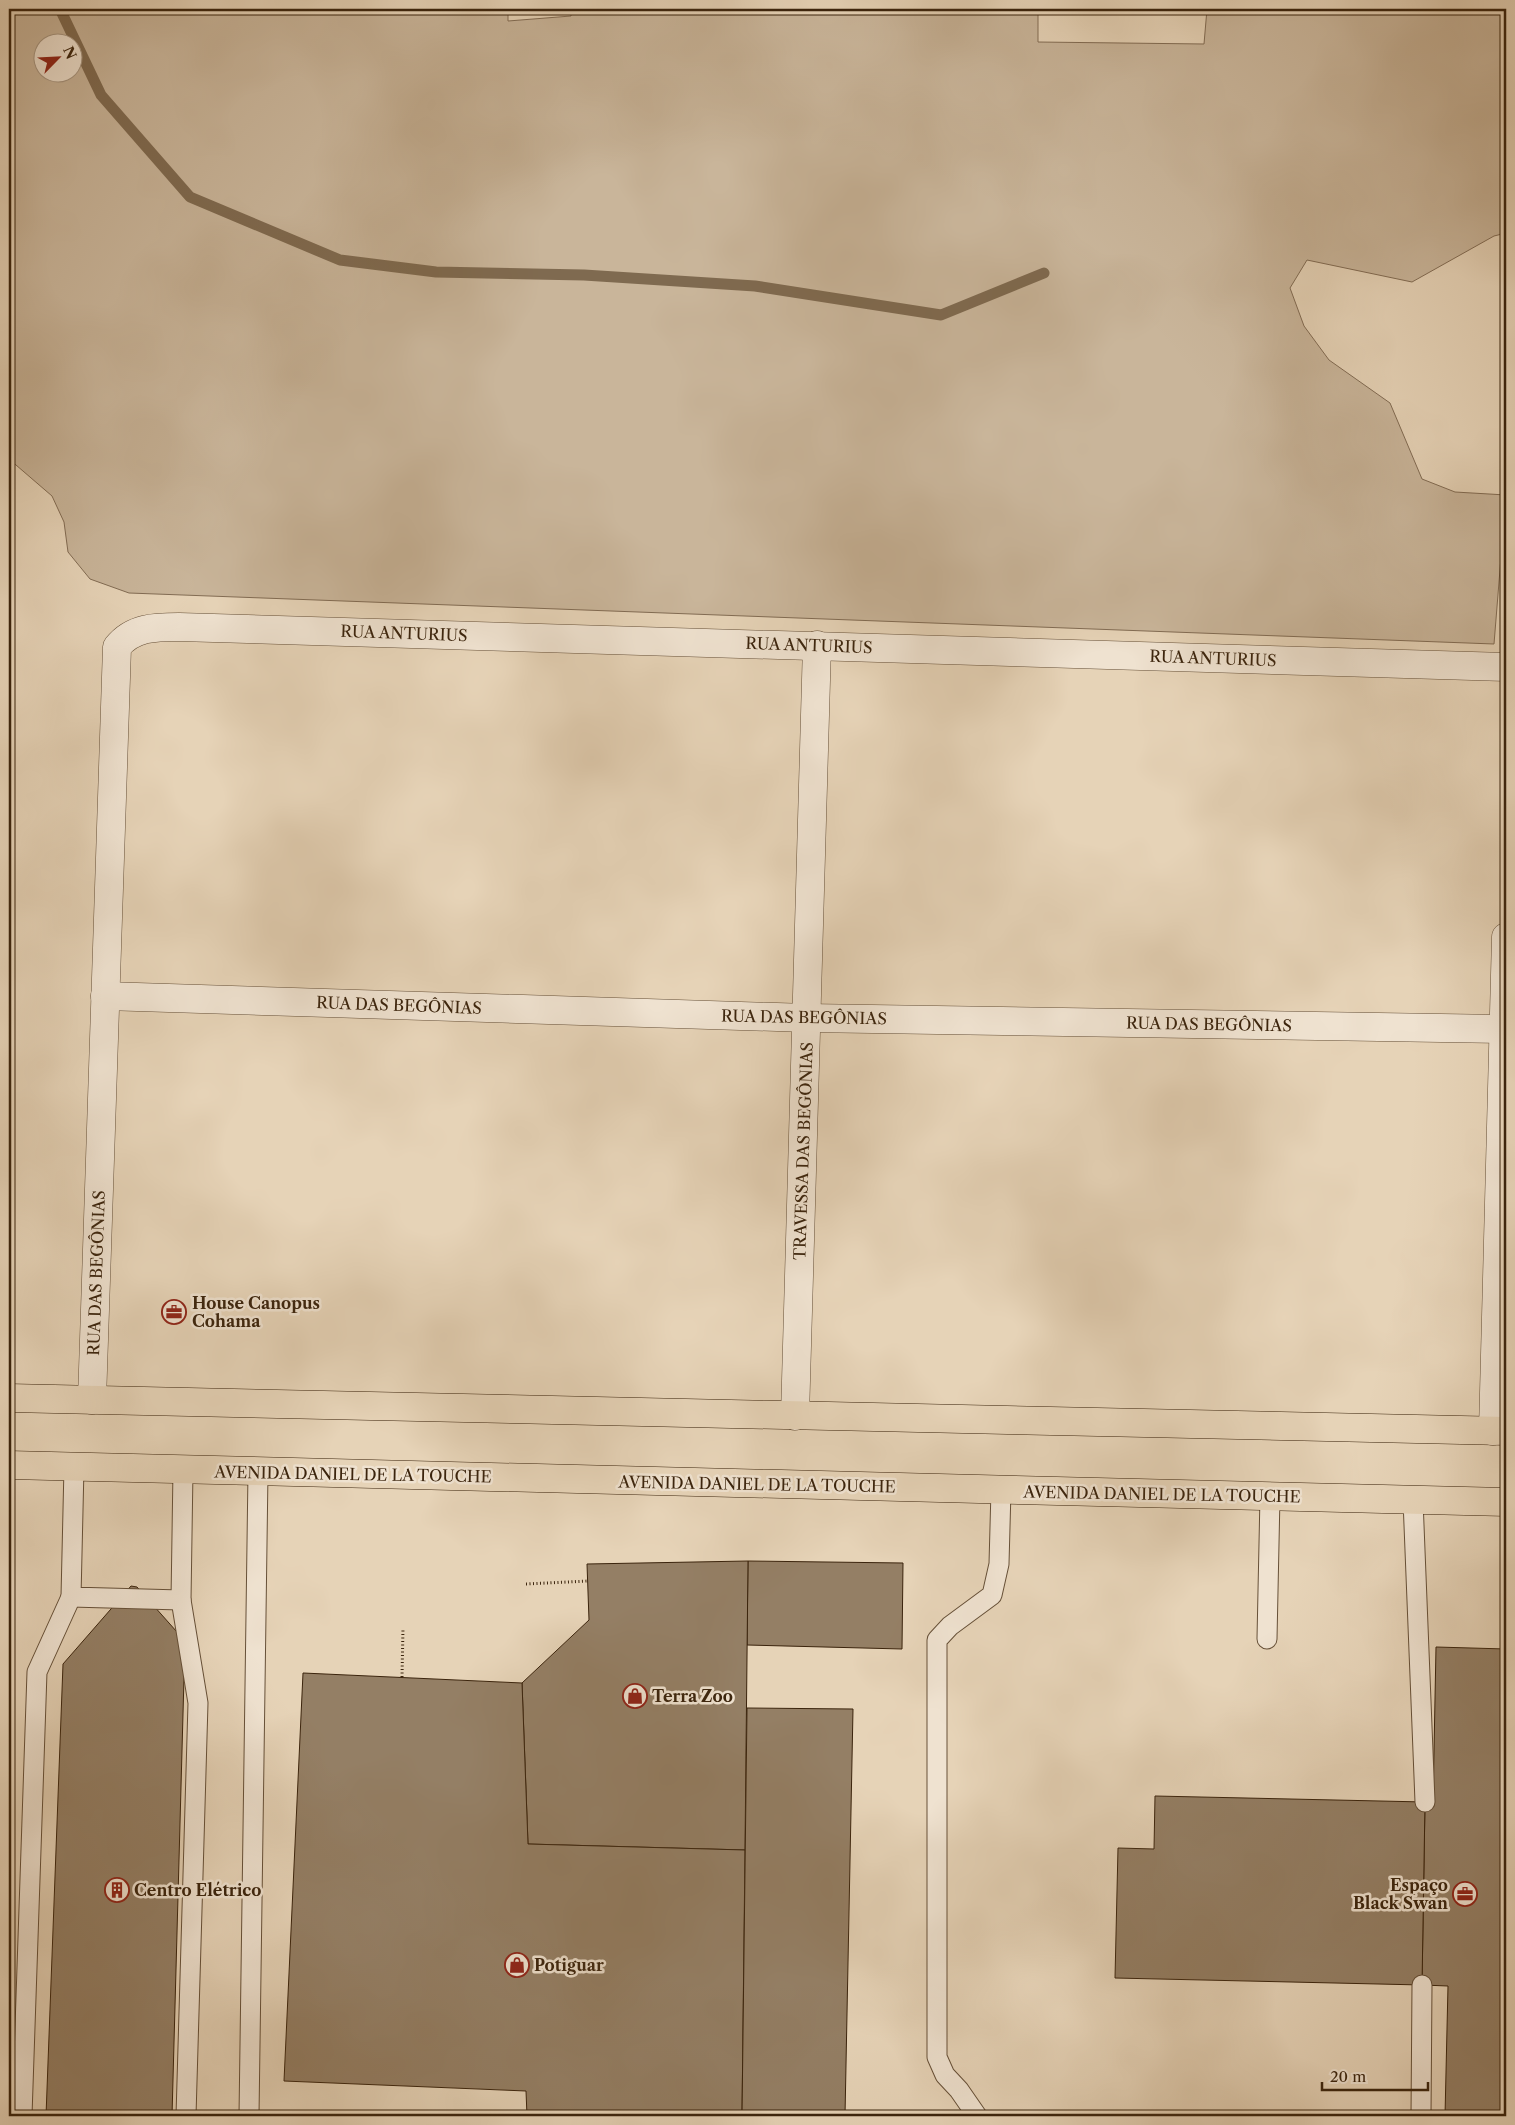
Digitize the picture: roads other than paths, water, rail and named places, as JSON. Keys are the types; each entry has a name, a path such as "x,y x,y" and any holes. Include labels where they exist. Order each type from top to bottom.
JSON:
{"main road":[{"path":"9,1398 1499,1431"},
{"name":"AVENIDA DANIEL DE LA TOUCHE","path":"9,1466 1506,1502"}],"street":[{"name":"RUA ANTURIUS","path":"117,647 125,637 138,631 179,627 1506,667"},
{"name":"TRAVESSA DAS BEGÔNIAS","path":"795,1416 817,645"},
{"name":"RUA DAS BEGÔNIAS","path":"92,1400 117,647"},
{"path":"1499,1431 1503,1029 1506,937"},
{"name":"RUA DAS BEGÔNIAS","path":"105,996 807,1018 1503,1029"}],"lane":[{"path":"22,2116 37,1672 71,1598 74,1467"},
{"path":"184,1470 181,1600 198,1703 186,2116"},
{"path":"249,2116 258,1472"},
{"path":"977,2116 959,2090 945,2075 937,2056 937,1640 950,1626 992,1595 999,1564 1001,1490"},
{"path":"1267,1639 1270,1496"},
{"path":"1413,1500 1425,1802"},
{"path":"71,1598 181,1600"},
{"path":"1421,2116 1422,1985"}],"waterway":[{"path":"60,9 101,95 190,197 340,260 436,272 584,275 755,286 941,315 1044,273"}],"place":[{"name":"House Canopus Cohama","path":"174,1312"},
{"name":"Terra Zoo","path":"635,1696"},
{"name":"Centro Elétrico","path":"117,1890"},
{"name":"Espaço Black Swan","path":"1465,1894"},
{"name":"Potiguar","path":"517,1965"}]}
